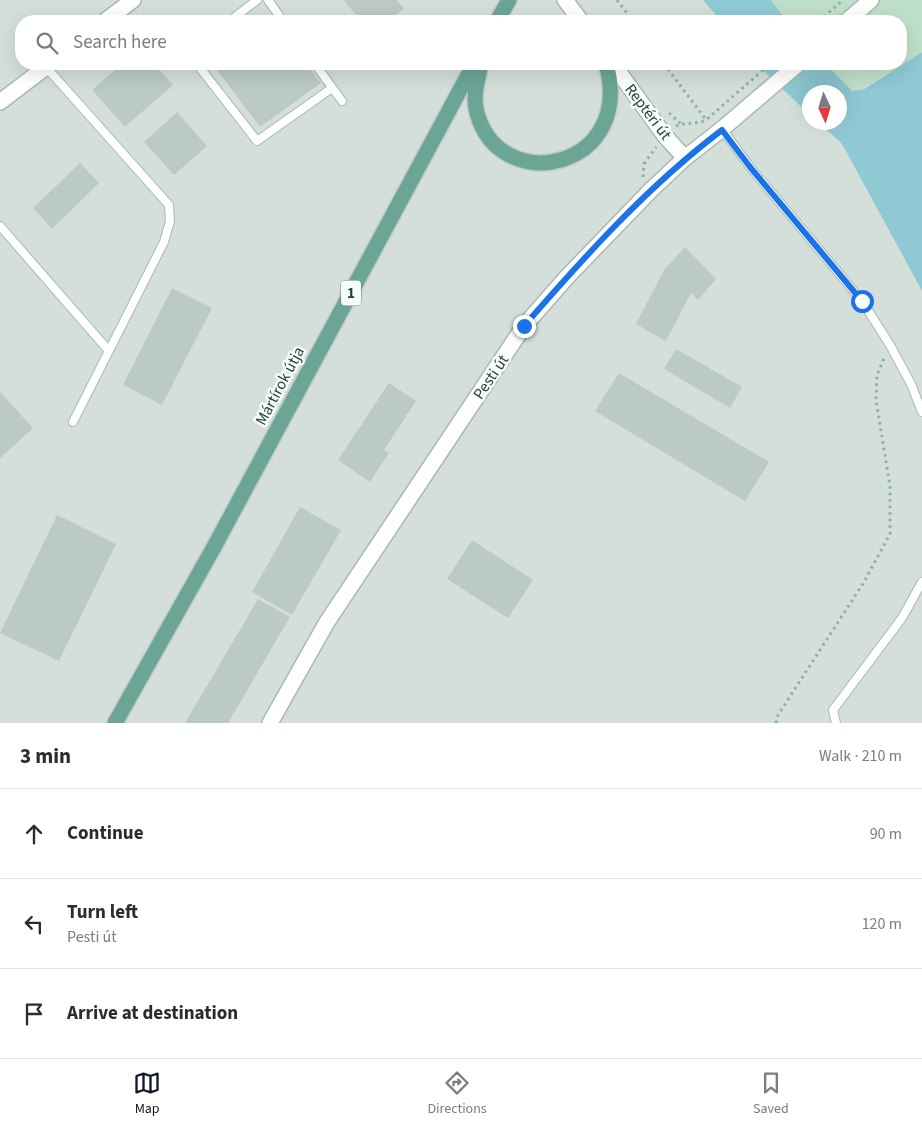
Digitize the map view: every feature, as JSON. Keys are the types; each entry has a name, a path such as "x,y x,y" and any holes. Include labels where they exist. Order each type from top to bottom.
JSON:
{"main road":[{"path":"500,15 509,0"},
{"name":"Mártírok útja","path":"115,723 214,547 471,70"},
{"path":"480,70 475,96 476,112 487,134 497,147 517,159 536,163 568,158 585,149 597,137 607,120 611,84 608,70"}],"street":[{"path":"113,15 133,0"},
{"path":"565,0 576,15"},
{"path":"854,15 871,0"},
{"path":"0,102 42,70"},
{"name":"Reptéri út","path":"617,70 665,136 685,158"},
{"name":"Pesti út","path":"270,723 327,622 524,326 567,277 685,158 722,130 791,70"}],"lane":[{"path":"238,15 257,0"},
{"path":"268,0 279,15"},
{"path":"52,70 170,205 170,221 164,242 73,422"},
{"path":"202,70 257,141 332,88"},
{"path":"318,70 342,101"},
{"path":"722,130 750,167 862,301 890,345 911,384 922,412"},
{"path":"0,226 110,351"},
{"path":"836,723 833,710 902,618 922,582"}],"path":[{"path":"617,0 628,15"},
{"path":"825,15 843,0"},
{"path":"668,70 706,120 763,70"},
{"path":"776,723 778,715 864,582 890,534 890,486 876,400 877,375 890,345"}],"shaded area":[{"path":"0,0 703,0 716,15 15,15 15,70 762,70 802,107 802,130 827,130 842,144 922,291 922,723 0,723"}],"green space":[{"path":"771,0 922,0 922,52 907,61 907,15 782,15"},
{"path":"832,70 893,70 863,89 852,91"}],"water":[{"path":"703,0 771,0 782,15 716,15"},
{"path":"922,52 922,291 842,144 827,130 847,130 847,86 852,91 864,89 894,70 907,70 907,62"},
{"path":"762,70 832,70 846,85 802,85 802,107"}],"building":[{"path":"344,0 397,0 404,9 396,15 356,15"},
{"path":"115,70 159,70 173,85 125,127 92,90"},
{"path":"217,70 311,70 321,83 260,127"},
{"path":"177,112 207,146 174,175 144,142"},
{"path":"80,163 99,183 52,229 33,208"},
{"path":"685,247 716,279 698,300 691,293 666,341 636,324 664,270"},
{"path":"172,288 212,308 162,405 123,385"},
{"path":"676,349 742,387 730,408 664,369"},
{"path":"619,373 769,462 745,501 595,411"},
{"path":"389,383 416,401 384,450 389,453 370,482 338,460"},
{"path":"0,392 33,428 0,458"},
{"path":"300,507 341,530 292,615 252,592"},
{"path":"57,515 116,544 59,661 0,633"},
{"path":"472,540 533,580 508,618 447,579"},
{"path":"258,599 290,617 228,723 185,723"}],"route":[{"path":"524,326 567,277 651,190 685,158 722,130 750,167 862,301"}]}
